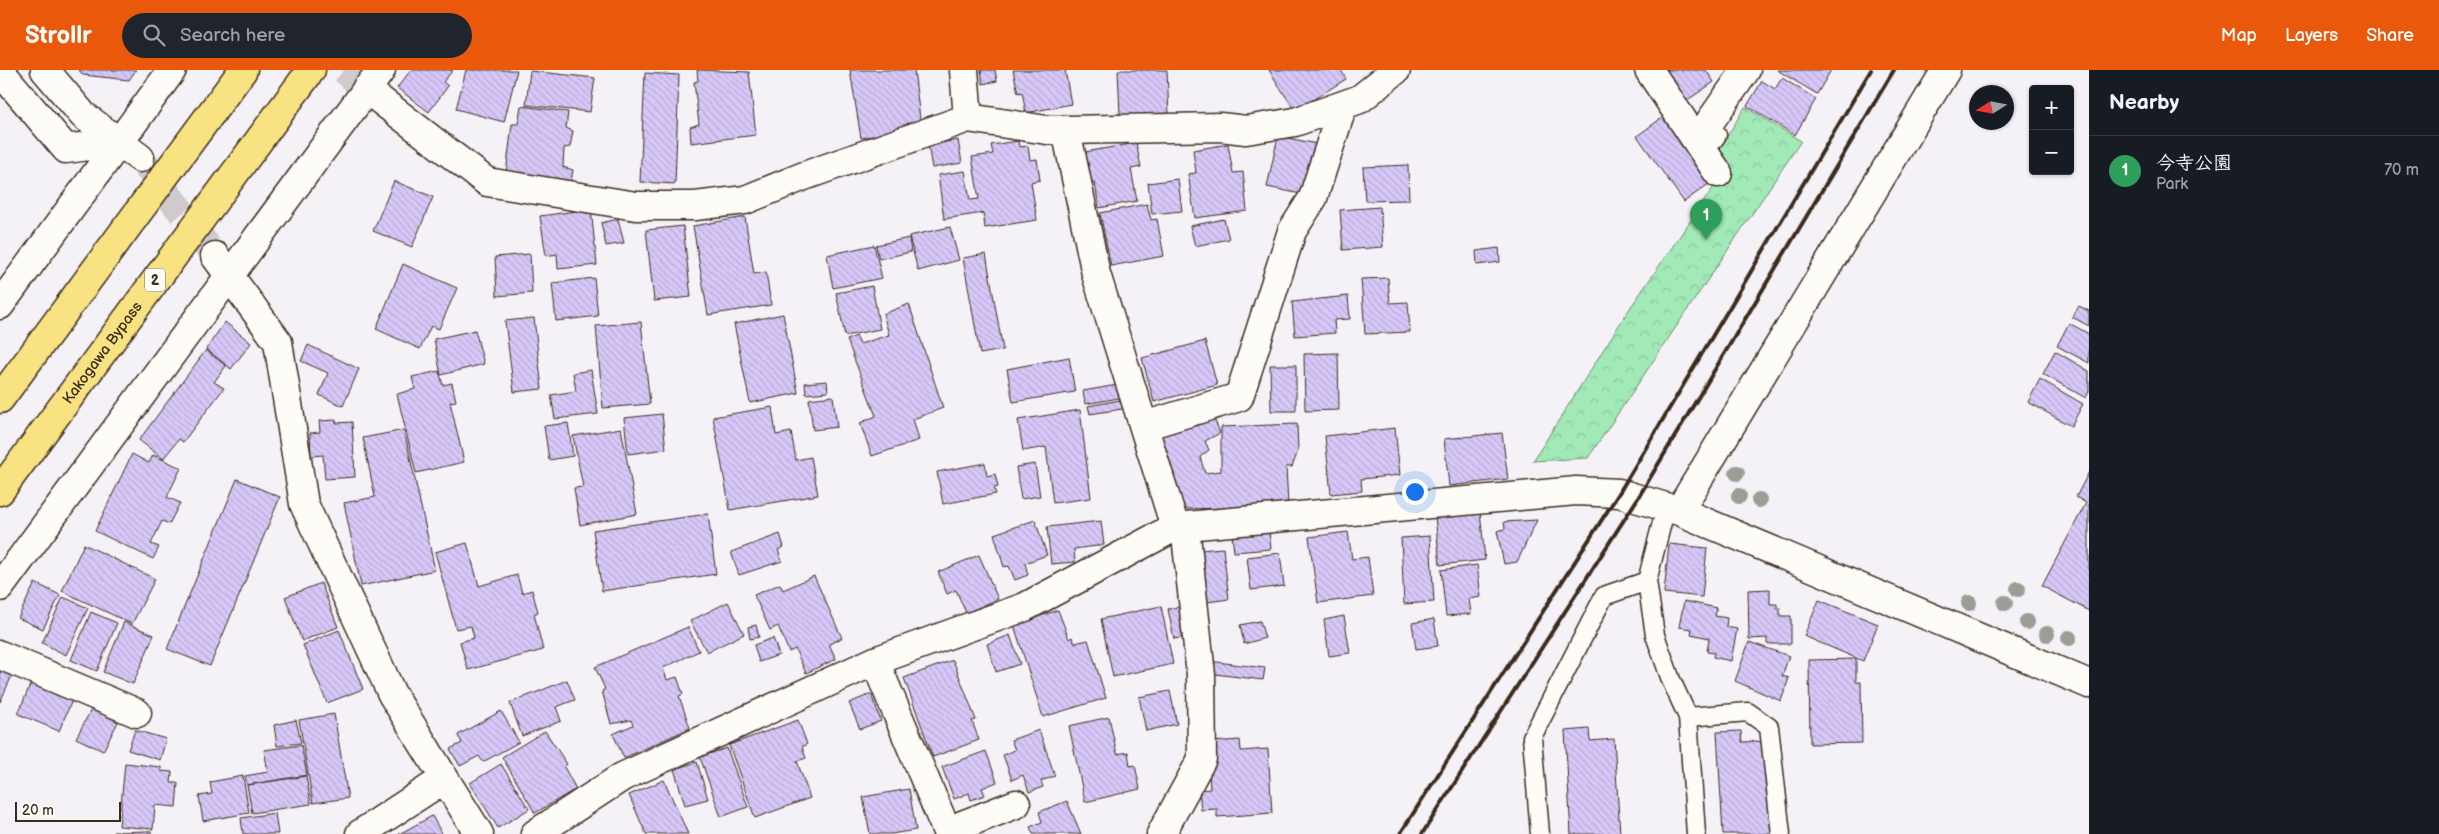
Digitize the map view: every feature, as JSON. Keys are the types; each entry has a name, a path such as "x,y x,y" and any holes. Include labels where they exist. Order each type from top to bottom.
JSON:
{"highway":[{"path":"0,399 243,70"},
{"name":"Kakogawa Bypass","path":"0,491 311,70"}],"street":[{"path":"0,70 66,149 130,150"},
{"path":"45,70 83,115 130,150"},
{"path":"0,305 130,150 172,70"},
{"path":"964,70 968,118"},
{"path":"0,587 223,266 374,80 487,182 636,206 695,206 745,200 804,176 968,118 1047,130 1220,127 1246,130 1294,122 1360,99 1396,70"},
{"path":"1648,70 1712,146 1746,70"},
{"path":"1673,509 1946,70"},
{"path":"1144,426 1239,397 1292,231 1313,198 1344,105"},
{"path":"1066,130 1096,274 1144,426 1180,526 1201,675 1202,759 1161,834"},
{"path":"223,266 278,342 304,504 392,694 479,834"},
{"path":"535,834 622,777 875,661 951,632 1025,607 1180,526 1576,491 1619,493 1673,509 2089,684"},
{"path":"0,654 137,713"},
{"path":"875,661 947,832 1016,804"},
{"path":"360,834 444,779"}],"lane":[{"path":"1673,509 1647,581 1655,635 1671,680 1688,717 1696,834"},
{"path":"1540,834 1532,737 1604,596 1647,581"},
{"path":"1688,717 1748,712 1769,727 1781,834"}],"green space":[{"path":"1745,107 1801,141 1588,458 1533,461 1626,314 1729,165 1719,150"}],"building":[{"path":"79,70 136,70 129,80 83,75"},
{"path":"411,70 453,70 443,82 448,86 429,112 397,88"},
{"path":"466,70 517,70 504,122 456,109"},
{"path":"697,70 749,72 756,135 691,143 690,127 699,124 694,82 698,81"},
{"path":"850,70 914,70 921,127 861,138"},
{"path":"981,70 995,70 997,81 983,84"},
{"path":"1013,70 1065,70 1071,104 1026,113 1022,92 1018,93"},
{"path":"1118,70 1167,70 1169,115 1120,115"},
{"path":"1269,70 1341,70 1346,79 1295,111"},
{"path":"1666,70 1706,70 1714,82 1686,101"},
{"path":"1777,70 1831,70 1817,94"},
{"path":"530,71 595,78 590,112 526,105"},
{"path":"645,73 679,75 675,184 640,182"},
{"path":"1782,78 1816,99 1795,135 1747,106 1762,81 1775,89"},
{"path":"521,106 568,112 566,128 573,131 570,147 564,148 563,167 573,170 571,181 506,174 512,124 518,124"},
{"path":"1663,117 1710,183 1684,202 1637,136"},
{"path":"1278,136 1317,144 1306,195 1267,187"},
{"path":"958,140 962,163 932,168 928,145"},
{"path":"1018,141 1019,147 1028,146 1030,160 1037,159 1040,180 1031,182 1037,220 985,228 983,213 944,219 938,175 965,171 970,200 979,199 972,157 993,154 991,145"},
{"path":"1136,143 1141,167 1131,169 1137,201 1099,208 1095,183 1091,184 1085,152"},
{"path":"1228,144 1233,173 1243,172 1247,211 1195,218 1188,174 1196,173 1193,150"},
{"path":"1408,165 1409,200 1365,201 1363,167"},
{"path":"1178,179 1182,211 1152,214 1148,183"},
{"path":"394,181 433,197 412,247 373,231"},
{"path":"1147,204 1151,220 1157,219 1164,256 1111,266 1100,213"},
{"path":"1380,207 1383,247 1343,250 1340,210"},
{"path":"591,209 597,265 558,269 557,254 546,256 540,216"},
{"path":"745,217 754,274 766,272 771,305 708,315 693,226"},
{"path":"618,219 624,243 606,246 601,223"},
{"path":"1224,219 1229,239 1195,246 1190,226"},
{"path":"683,226 691,297 654,301 646,230"},
{"path":"950,227 959,260 918,271 909,236"},
{"path":"909,238 911,252 879,259 876,245"},
{"path":"874,245 882,278 833,288 827,255"},
{"path":"1499,248 1500,262 1477,265 1476,251"},
{"path":"530,254 532,293 497,296 495,257"},
{"path":"986,254 1003,350 980,354 963,258"},
{"path":"403,264 457,288 439,329 431,326 420,349 376,329"},
{"path":"594,278 598,316 556,321 552,283"},
{"path":"1388,278 1390,303 1408,302 1410,332 1365,334 1361,279"},
{"path":"872,286 880,329 845,336 836,293"},
{"path":"1348,296 1350,319 1334,320 1335,333 1295,336 1292,302"},
{"path":"909,304 943,408 913,419 919,440 872,456 860,423 876,416 847,340 856,336 860,344 889,335 883,314"},
{"path":"2079,306 2089,311 2089,326 2072,317"},
{"path":"783,314 798,393 750,403 734,324"},
{"path":"534,318 542,389 514,392 505,321"},
{"path":"225,322 251,343 231,369 206,349"},
{"path":"641,322 650,404 603,408 596,326"},
{"path":"2069,323 2089,334 2089,363 2057,346"},
{"path":"475,330 484,364 441,375 434,339"},
{"path":"1205,341 1217,385 1154,402 1142,358"},
{"path":"308,345 359,369 343,406 319,395 328,373 301,361"},
{"path":"206,350 226,366 214,382 224,388 183,442 179,439 163,459 139,440"},
{"path":"2055,351 2089,371 2089,391 2086,398 2043,374"},
{"path":"1338,353 1339,410 1305,411 1304,354"},
{"path":"1069,357 1075,392 1013,402 1007,369"},
{"path":"1270,365 1296,365 1296,411 1271,411"},
{"path":"591,370 598,414 555,419 551,395 576,391 573,373"},
{"path":"439,371 443,385 452,383 456,401 450,402 464,462 416,473 397,394 415,389 412,377"},
{"path":"2040,379 2083,404 2071,426 2028,402"},
{"path":"827,381 828,392 806,394 805,383"},
{"path":"1123,384 1125,397 1085,404 1083,391"},
{"path":"833,396 837,427 813,430 809,399"},
{"path":"1126,399 1128,408 1090,414 1088,406"},
{"path":"772,407 776,435 791,432 796,460 811,457 818,495 730,510 713,417"},
{"path":"1080,410 1091,498 1053,503 1046,447 1023,451 1018,420"},
{"path":"662,414 666,449 628,454 624,418"},
{"path":"1213,416 1220,433 1205,441 1209,450 1200,457 1205,473 1221,471 1221,427 1297,424 1298,451 1292,467 1286,467 1288,504 1286,507 1182,509 1157,435"},
{"path":"336,420 336,423 352,422 355,477 325,479 323,455 311,456 310,433 320,432 319,421"},
{"path":"568,423 573,456 549,460 544,426"},
{"path":"621,428 637,514 580,525 574,488 583,487 573,436"},
{"path":"1395,428 1400,475 1361,479 1362,491 1331,494 1325,436"},
{"path":"404,430 435,570 361,586 344,503 375,497 363,438"},
{"path":"1502,433 1508,479 1449,486 1444,439"},
{"path":"132,454 149,463 153,455 181,468 167,497 180,503 169,524 162,521 151,544 159,547 153,559 95,531"},
{"path":"985,463 987,476 995,474 998,487 994,488 996,494 943,504 937,472"},
{"path":"1035,464 1040,496 1021,499 1016,467"},
{"path":"2089,472 2089,611 2042,586 2086,503 2076,497"},
{"path":"237,479 280,497 210,666 167,649"},
{"path":"1480,511 1485,560 1440,565 1435,516"},
{"path":"708,514 716,574 602,591 593,530"},
{"path":"1035,520 1047,555 1025,563 1028,575 1015,580 1009,566 1004,567 994,534"},
{"path":"1537,520 1517,562 1504,564 1497,531 1505,529 1504,522"},
{"path":"1101,521 1104,545 1074,549 1075,562 1051,564 1047,527"},
{"path":"1269,531 1271,549 1234,552 1232,535"},
{"path":"1348,532 1352,559 1368,557 1373,596 1318,603 1309,537"},
{"path":"780,534 784,547 778,550 782,561 739,575 731,552"},
{"path":"1430,536 1434,602 1404,604 1401,538"},
{"path":"467,543 479,586 517,575 522,593 532,590 538,612 534,614 543,650 468,670 460,642 474,638 471,626 456,629 435,552"},
{"path":"84,544 155,579 132,624 62,591"},
{"path":"1669,544 1707,548 1702,597 1664,593"},
{"path":"1223,548 1229,599 1207,602 1200,550"},
{"path":"1280,553 1284,586 1251,590 1247,557"},
{"path":"979,555 998,599 966,613 956,590 947,594 938,572"},
{"path":"1477,565 1481,597 1469,599 1471,614 1446,616 1441,570"},
{"path":"814,576 842,638 829,644 836,659 806,673 795,649 789,652 778,626 770,630 754,595 780,584 783,590"},
{"path":"35,583 60,595 43,629 18,618"},
{"path":"321,583 338,627 302,641 285,597"},
{"path":"1770,589 1770,604 1777,604 1777,608 1780,608 1780,616 1791,616 1791,644 1767,644 1767,638 1749,639 1748,590"},
{"path":"63,597 88,608 66,655 42,643"},
{"path":"1819,600 1878,624 1863,661 1804,636"},
{"path":"1684,601 1717,608 1715,616 1727,618 1726,627 1737,629 1731,661 1713,657 1714,653 1707,652 1709,638 1691,634 1692,629 1679,627"},
{"path":"728,602 744,634 707,652 690,621"},
{"path":"1161,606 1173,664 1113,677 1101,619"},
{"path":"1183,606 1190,636 1174,639 1168,609"},
{"path":"1058,610 1069,639 1072,637 1075,643 1088,640 1106,698 1043,717 1014,625"},
{"path":"91,612 117,623 97,671 71,660"},
{"path":"1344,616 1350,653 1329,656 1324,620"},
{"path":"1434,619 1438,646 1416,649 1412,623"},
{"path":"1260,621 1265,638 1244,644 1240,625"},
{"path":"124,622 154,635 133,684 103,672"},
{"path":"756,625 759,637 750,639 748,627"},
{"path":"688,627 699,651 663,668 667,680 677,677 683,694 679,696 690,728 624,758 613,734 633,725 631,720 611,724 602,691 605,689 595,667"},
{"path":"339,630 363,689 327,703 303,645"},
{"path":"1010,635 1020,664 996,672 987,644"},
{"path":"773,638 779,655 759,662 754,645"},
{"path":"1749,642 1789,656 1782,676 1789,678 1781,701 1735,681"},
{"path":"1856,659 1856,682 1861,682 1862,743 1810,744 1809,660"},
{"path":"953,660 976,720 972,721 979,740 933,757 904,678"},
{"path":"1209,661 1265,668 1263,680 1207,673"},
{"path":"0,665 14,671 0,702"},
{"path":"32,680 73,698 59,731 18,714"},
{"path":"567,680 575,700 556,707 561,721 522,736 510,703"},
{"path":"1170,691 1177,724 1146,731 1139,697"},
{"path":"871,694 881,721 860,729 849,703"},
{"path":"92,708 118,722 103,751 76,738"},
{"path":"501,711 519,742 483,762 479,756 460,766 450,749 462,743 458,735"},
{"path":"334,714 348,798 313,803 299,720"},
{"path":"1109,717 1117,754 1128,752 1130,766 1135,765 1140,789 1085,802 1069,726"},
{"path":"296,720 301,743 277,746 274,725"},
{"path":"798,720 807,744 802,747 806,758 797,761 810,798 755,818 729,745"},
{"path":"1589,729 1590,741 1614,739 1620,834 1571,834 1565,731"},
{"path":"135,730 166,739 160,760 128,750"},
{"path":"1039,730 1055,776 1041,781 1043,787 1029,792 1023,775 1012,780 1003,755 1015,750 1011,740"},
{"path":"545,731 567,764 564,767 576,789 535,813 502,757"},
{"path":"1741,731 1742,742 1766,741 1772,834 1723,834 1717,732"},
{"path":"1240,740 1241,751 1268,749 1272,813 1217,817 1217,809 1201,810 1199,790 1210,789 1208,756 1211,742"},
{"path":"301,745 307,775 247,785 245,776 268,772 264,750"},
{"path":"727,748 748,807 721,817 700,757"},
{"path":"986,751 997,782 982,788 985,795 971,800 969,793 954,799 942,767"},
{"path":"697,762 708,799 685,805 674,769"},
{"path":"125,763 161,767 161,771 172,772 171,783 178,783 176,807 155,805 153,829 119,826"},
{"path":"501,764 529,809 498,828 470,783"},
{"path":"243,776 249,813 203,821 199,796 212,794 210,782"},
{"path":"306,776 311,804 252,813 247,785"},
{"path":"664,780 688,834 646,834 629,795"},
{"path":"909,789 916,830 891,834 870,834 863,797"},
{"path":"1067,801 1081,834 1033,834 1030,827 1042,822 1039,812"},
{"path":"275,813 278,834 243,834 241,818"},
{"path":"432,816 442,834 399,834"},
{"path":"151,831 151,834 113,834 113,832"}],"tunnel":[{"path":"344,70 366,89"},
{"path":"140,158 215,256"}],"railway":[{"path":"1400,834 1619,493 1871,70"},
{"path":"1422,834 1638,498 1894,70"}],"place":[{"name":"今寺公園","path":"1706,240"}]}
